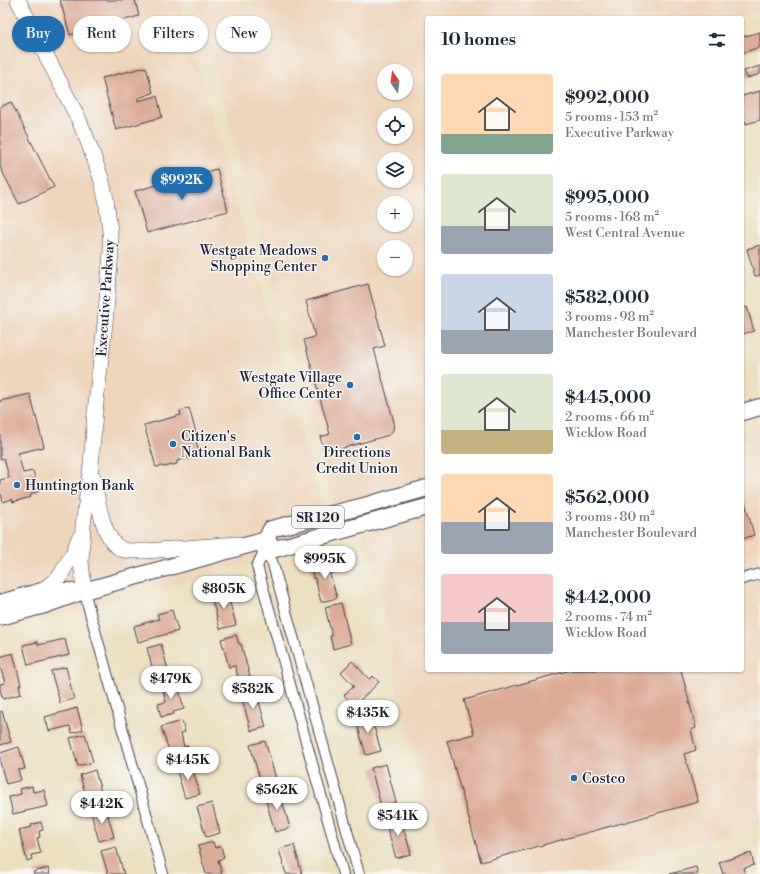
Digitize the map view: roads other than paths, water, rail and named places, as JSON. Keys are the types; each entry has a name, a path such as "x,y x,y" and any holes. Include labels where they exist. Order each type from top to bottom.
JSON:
{"main road":[{"path":"744,411 760,407"},
{"name":"SR 120","path":"0,617 84,591 263,545 272,529 364,506 425,489"},
{"path":"365,524 368,513 425,498"},
{"path":"263,545 275,549 425,509"},
{"name":"SR 120","path":"0,603 42,591 84,591"}],"street":[{"name":"Executive Parkway","path":"18,0 75,112 87,139 101,178 106,199 110,231 111,252 91,465 83,526 81,561 84,591"},
{"path":"91,465 106,530 113,542 121,549 132,552 263,545"},
{"path":"42,591 60,576 73,553 83,526"},
{"path":"263,545 257,566 344,874"},
{"path":"263,545 272,562 359,874"},
{"path":"744,578 760,574"},
{"path":"84,591 163,874"}],"place":[{"name":"Westgate Meadows Shopping Center","path":"325,258"},
{"name":"Westgate Village Office Center","path":"350,385"},
{"name":"Directions Credit Union","path":"357,437"},
{"name":"Citizen's National Bank","path":"173,444"},
{"name":"Huntington Bank","path":"17,485"},
{"name":"Costco","path":"574,778"}]}
